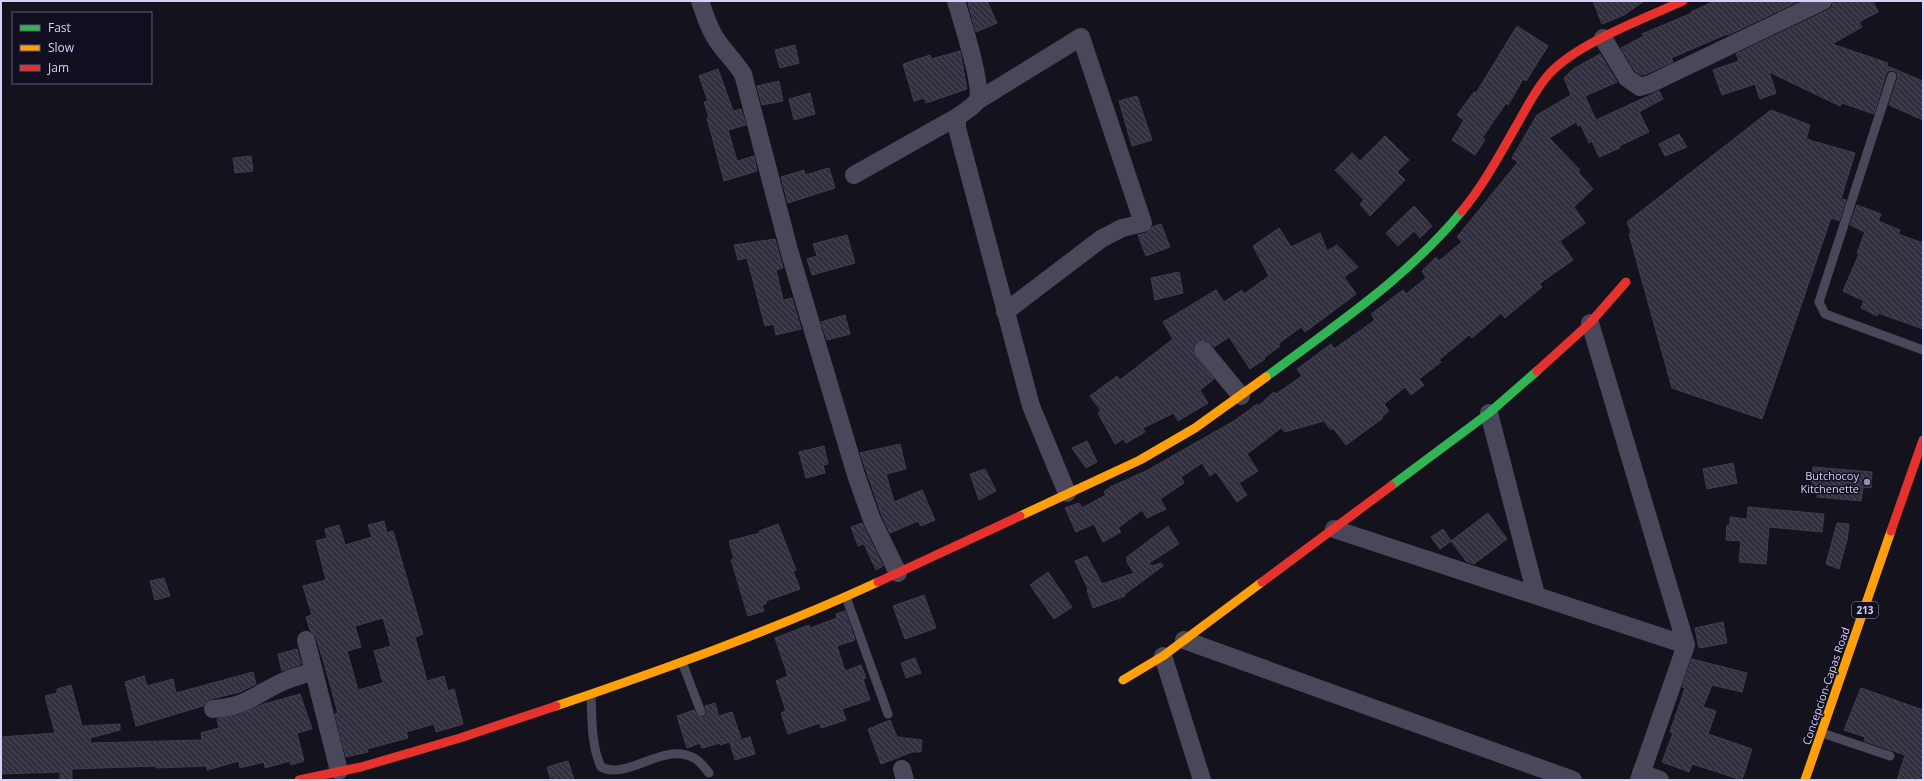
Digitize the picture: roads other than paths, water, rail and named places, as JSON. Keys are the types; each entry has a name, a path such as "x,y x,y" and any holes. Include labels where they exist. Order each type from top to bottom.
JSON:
{"street":[{"path":"700,1 707,22 717,41 733,58 743,74 789,250 856,475 872,520 898,573"},
{"path":"956,1 976,71 978,92 977,101"},
{"path":"299,780 339,771 460,738 591,695 682,662 846,597 993,530 1067,493 1140,460 1195,428 1241,396 1394,282 1447,230 1478,190 1533,96 1550,73 1566,59 1603,38 1683,1"},
{"path":"1603,38 1627,78 1640,87 1650,84 1823,1"},
{"path":"854,175 957,117 977,101 1081,37 1143,223 1122,228 1101,240 1005,312"},
{"path":"957,117 957,128 1031,406 1067,493"},
{"path":"1123,680 1163,656 1489,413 1590,323 1626,282"},
{"path":"1590,323 1686,645 1640,777 1660,780"},
{"path":"1203,350 1241,396"},
{"path":"1489,413 1536,595"},
{"name":"Concepcion-Capas Road","path":"1805,780 1923,440"},
{"path":"1334,529 1686,645"},
{"path":"306,640 339,771"},
{"path":"1184,640 1573,780"},
{"path":"1163,656 1202,780"},
{"path":"213,709 231,708 242,704 287,680 314,671"}],"lane":[{"path":"1892,76 1819,302 1825,314 1923,350"},
{"path":"846,597 888,714"},
{"path":"682,662 701,712"},
{"path":"591,695 593,726 598,760 601,767 612,771 673,754 684,754 698,761 710,773"},
{"path":"1822,733 1890,756"}],"place":[{"name":"Butchocoy Kitchenette","path":"1867,482"}]}
